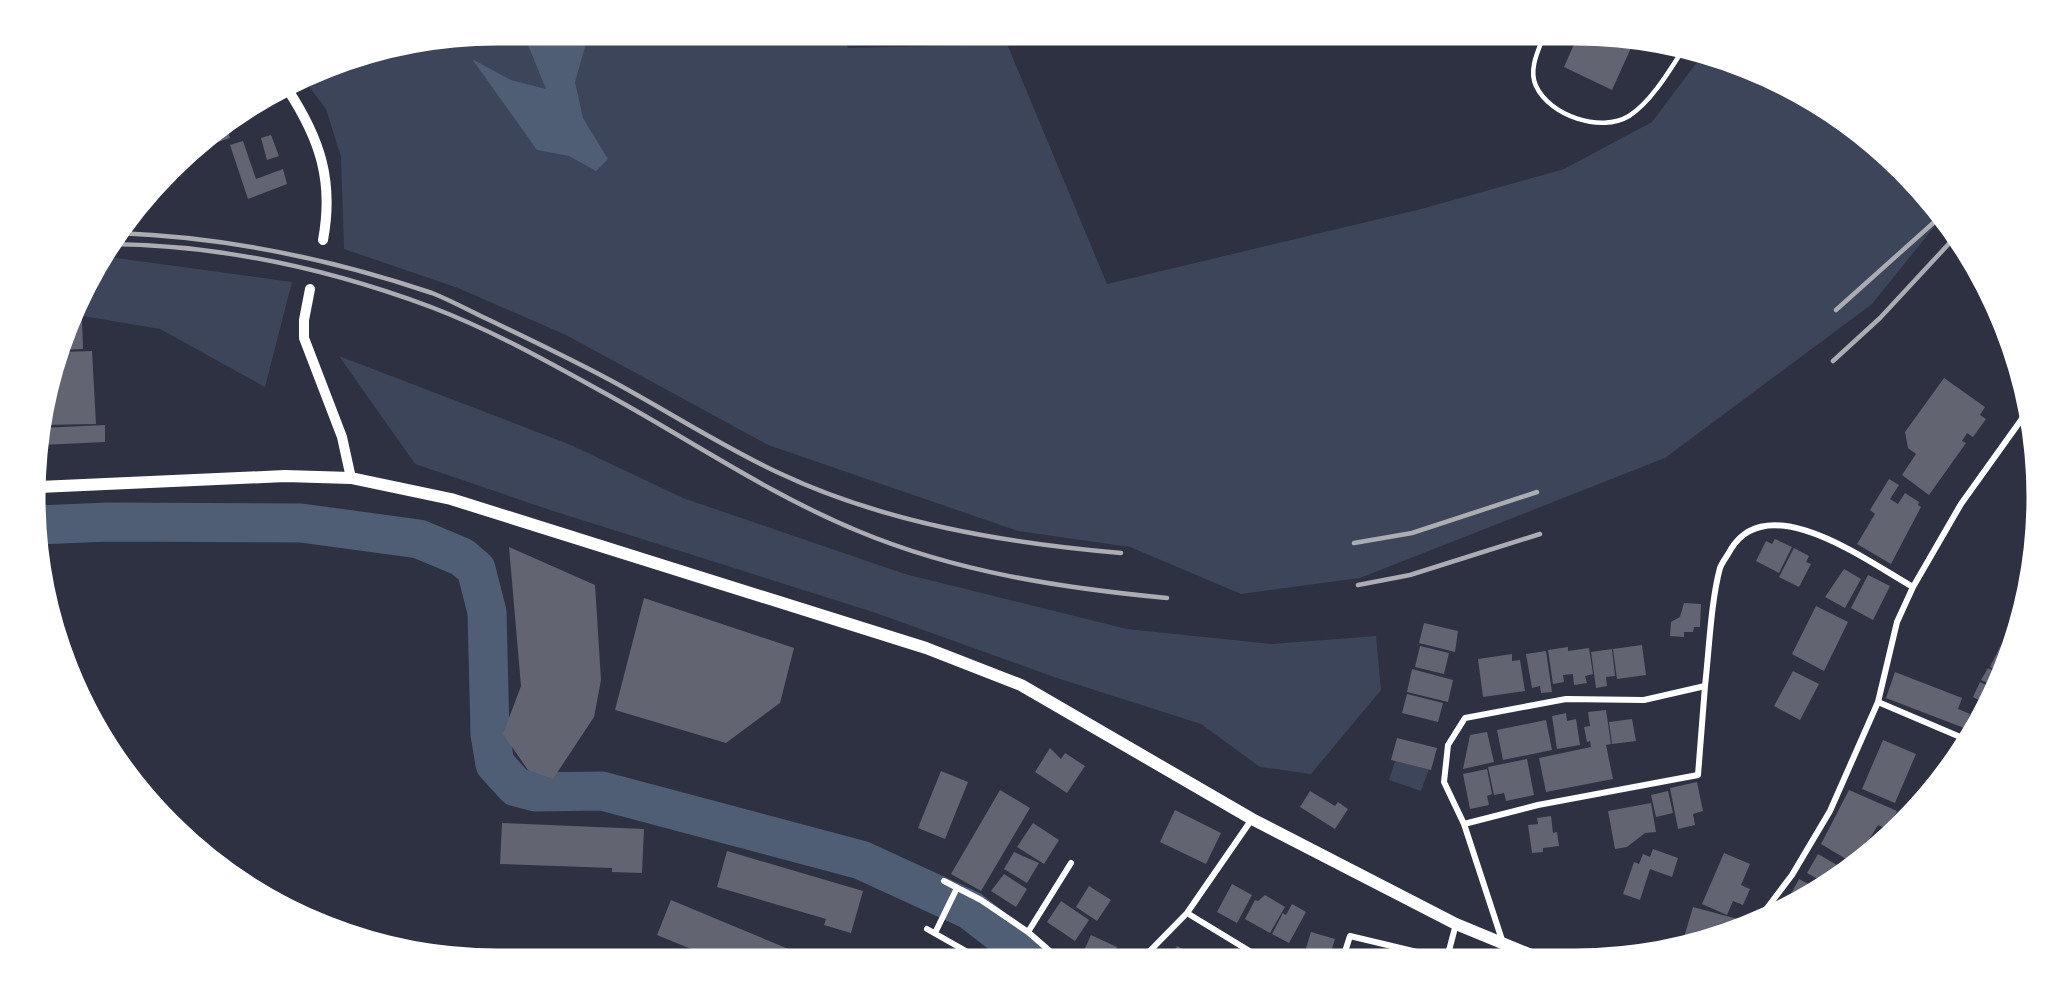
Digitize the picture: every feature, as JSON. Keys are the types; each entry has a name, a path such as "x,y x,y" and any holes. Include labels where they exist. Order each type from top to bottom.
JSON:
{"main road":[{"path":"44,487 285,476 351,478 451,499 926,648 1021,686 1252,819 1456,924 1520,950"}],"street":[{"path":"290,93 315,135 324,166 327,220 323,240"},
{"path":"310,290 304,320 304,338 342,437 351,478"},
{"path":"1767,907 1792,874 1830,811 1878,702 1897,622 1913,587 1961,504 2021,420"},
{"path":"1464,824 1538,805 1698,775 1705,686 1720,567 1737,540 1751,528 1785,525 1817,532 1913,587"},
{"path":"1503,943 1464,824 1444,782 1448,745 1465,718 1566,699 1644,700 1705,686"},
{"path":"1878,702 1959,736"},
{"path":"1151,950 1187,913 1252,819"},
{"path":"1028,932 1071,863"},
{"path":"944,881 981,900 1028,932 1049,950"},
{"path":"935,933 957,888"},
{"path":"1187,913 1248,950"},
{"path":"1449,950 1456,924"},
{"path":"927,929 964,950"},
{"path":"1345,950 1350,936 1409,950"}],"lane":[{"path":"1541,44 1533,68 1536,86 1546,99 1562,110 1593,124 1611,122 1629,116 1661,83 1679,56"}],"shaded area":[{"path":"467,44 846,44 848,48 1007,44 1107,284 1421,209 1564,169 1652,122 1698,61 1775,90 1826,120 1850,137 1895,176 1936,224 1872,304 1665,458 1360,578 1241,594 1130,547 1018,531 768,445 566,335 458,288 344,249 341,157 326,109 308,85 380,59 438,47"},
{"path":"586,44 575,82 583,118 608,159 596,171 569,156 537,150 472,59 511,80 546,89 528,45"},
{"path":"112,257 292,282 265,387 160,329 81,316"},
{"path":"339,356 571,445 683,498 905,574 1127,629 1272,644 1376,636 1381,690 1311,774 1260,767 1201,724 1054,677 873,612 550,510 415,464"},
{"path":"1396,758 1430,766 1421,791 1389,780"}],"building":[{"path":"1574,44 1631,47 1612,90 1564,67"},
{"path":"228,132 230,138 218,142 217,140"},
{"path":"271,135 279,156 267,160 261,138"},
{"path":"243,141 256,179 283,169 287,184 248,199 230,145"},
{"path":"82,318 83,349 68,350 78,323"},
{"path":"92,351 96,424 49,425 68,352"},
{"path":"1944,378 1985,407 1980,415 1986,419 1973,437 1967,433 1962,441 1966,443 1929,495 1902,475 1916,454 1908,448 1905,432"},
{"path":"105,425 105,442 46,445 49,428"},
{"path":"1889,479 1899,485 1890,499 1898,504 1905,493 1919,502 1918,505 1921,507 1891,564 1857,544 1875,514 1870,510"},
{"path":"1775,539 1792,547 1779,573 1756,561 1766,541 1772,544"},
{"path":"509,547 595,585 601,680 594,717 553,779 528,770 503,734 521,686"},
{"path":"1794,548 1809,556 1806,562 1811,564 1799,587 1779,577"},
{"path":"1844,569 1861,579 1845,608 1825,597"},
{"path":"1868,575 1890,586 1873,620 1851,608"},
{"path":"644,598 794,648 780,703 726,743 615,710"},
{"path":"1684,603 1701,604 1700,627 1694,627 1693,632 1684,632 1684,637 1670,636 1671,622 1680,617"},
{"path":"1816,606 1848,622 1824,671 1792,654"},
{"path":"1424,623 1458,631 1455,652 1419,643"},
{"path":"2002,643 1994,669 1990,667"},
{"path":"1642,645 1646,675 1617,679 1613,649"},
{"path":"1420,646 1449,653 1444,674 1415,667"},
{"path":"1568,647 1568,651 1589,648 1593,674 1585,676 1587,683 1574,685 1573,674 1563,675 1564,682 1553,684 1548,650"},
{"path":"1612,649 1615,676 1606,677 1607,686 1596,688 1591,652"},
{"path":"1546,651 1552,692 1541,693 1540,686 1532,688 1526,654"},
{"path":"1512,654 1512,661 1520,660 1525,691 1483,697 1478,659"},
{"path":"1988,668 1993,671 1988,683 1981,680"},
{"path":"1412,669 1453,680 1448,702 1407,692"},
{"path":"1793,671 1819,684 1800,720 1774,706"},
{"path":"1895,672 1962,698 1958,709 1970,714 1964,728 1886,698"},
{"path":"1980,682 1987,685 1980,700 1973,697"},
{"path":"1407,694 1443,703 1438,722 1402,713"},
{"path":"1606,710 1611,744 1606,745 1613,779 1546,792 1539,758 1591,747 1590,741 1587,742 1584,727 1590,726 1588,712"},
{"path":"1566,713 1567,721 1576,719 1580,745 1557,749 1552,716"},
{"path":"1632,719 1636,741 1612,744 1609,722"},
{"path":"1546,720 1552,750 1503,760 1497,730"},
{"path":"1487,732 1494,762 1463,769 1470,735"},
{"path":"1397,738 1437,748 1431,770 1391,760"},
{"path":"1883,740 1916,754 1895,803 1862,789"},
{"path":"1050,748 1061,759 1065,753 1085,766 1067,793 1035,772"},
{"path":"1527,759 1534,795 1506,801 1504,793 1494,795 1488,767"},
{"path":"1487,769 1492,794 1487,796 1489,805 1470,809 1463,774"},
{"path":"941,771 968,782 945,839 918,828"},
{"path":"1697,782 1703,811 1693,814 1695,825 1678,829 1670,788"},
{"path":"1000,790 1030,808 981,891 951,874"},
{"path":"1849,790 1897,811 1893,819 1884,828 1878,825 1867,843 1847,859 1821,844"},
{"path":"1310,791 1335,806 1338,802 1348,809 1335,829 1300,807"},
{"path":"1668,791 1673,813 1656,817 1651,795"},
{"path":"1651,803 1656,832 1645,833 1627,847 1615,849 1608,811"},
{"path":"1175,810 1221,833 1206,864 1160,842"},
{"path":"1551,816 1553,833 1557,832 1559,846 1543,848 1543,852 1532,853 1528,825 1538,824 1537,818"},
{"path":"502,823 644,829 642,873 612,872 612,868 500,864"},
{"path":"1033,823 1059,840 1044,864 1017,847"},
{"path":"1653,849 1678,858 1672,877 1650,869 1640,900 1623,894 1634,862 1639,864 1643,854 1650,857"},
{"path":"727,851 863,891 851,933 824,925 826,919 717,887"},
{"path":"1014,852 1039,863 1027,883 1004,869"},
{"path":"1724,853 1750,864 1741,885 1750,889 1743,905 1733,901 1727,915 1702,904"},
{"path":"1818,854 1838,866 1818,879 1807,873"},
{"path":"1004,874 1027,889 1016,907 991,891"},
{"path":"1799,879 1810,885 1801,890 1790,896"},
{"path":"1232,884 1252,895 1237,923 1217,912"},
{"path":"1089,886 1111,900 1097,921 1076,907"},
{"path":"1265,895 1285,907 1270,933 1245,919 1255,900 1258,901"},
{"path":"671,900 791,950 694,950 657,935"},
{"path":"1061,901 1089,920 1075,941 1047,922"},
{"path":"1292,904 1306,912 1289,943 1272,934 1283,913 1286,915"},
{"path":"1693,907 1739,919 1720,926 1684,937"},
{"path":"1311,932 1335,939 1332,950 1305,950"},
{"path":"1091,935 1117,947 1116,950 1084,950"}],"waterway":[{"path":"44,525 108,522 301,523 419,539 462,557 476,569 487,612 490,734 495,764 516,787 535,792 602,791 861,860 970,910 1021,950"}],"railway":[{"path":"1836,310 1935,222"},
{"path":"128,234 198,239 277,252 355,270 432,293 548,348 736,451 819,490 903,518 946,528 1034,543 1121,553"},
{"path":"1833,361 1880,318 1950,243"},
{"path":"121,244 151,245 233,254 313,271 392,293 474,325 558,367 791,500 858,531 971,568 1048,583 1167,598"},
{"path":"1354,543 1412,533 1537,492"},
{"path":"1358,585 1410,575 1540,534"}]}
